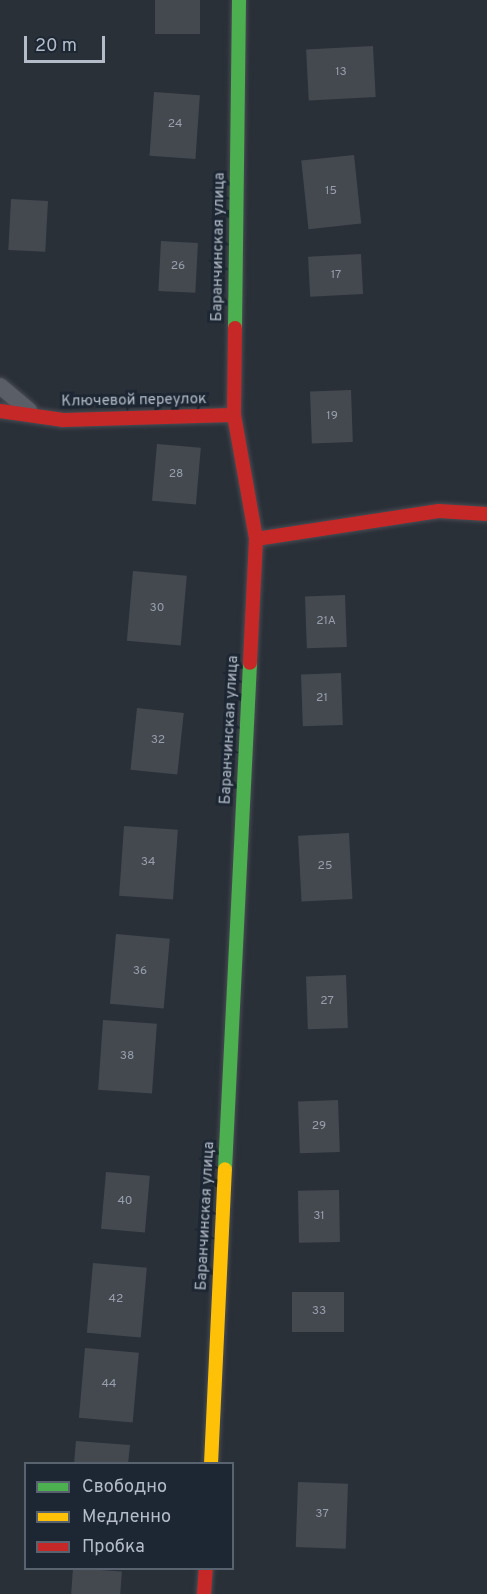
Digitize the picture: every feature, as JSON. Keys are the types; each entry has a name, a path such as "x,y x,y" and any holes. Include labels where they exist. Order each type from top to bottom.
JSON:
{"street":[{"name":"Баранчинская улица","path":"211,1462 256,539 234,415 239,0"},
{"name":"Ключевой переулок","path":"0,411 63,420 234,415"},
{"path":"256,539 439,511 487,514"},
{"path":"204,1594 206,1570"}],"lane":[{"path":"0,386 38,416"}],"building":[{"path":"155,0 200,0 200,34 155,34"},
{"path":"373,46 376,97 309,100 306,50"},
{"path":"154,92 200,95 195,159 150,156"},
{"path":"354,155 361,224 309,229 301,161"},
{"path":"11,199 48,201 45,252 8,250"},
{"path":"161,241 198,243 195,293 158,291"},
{"path":"361,254 363,294 310,297 308,257"},
{"path":"351,390 353,442 312,443 310,391"},
{"path":"157,444 201,448 196,505 152,501"},
{"path":"133,571 187,576 181,645 127,641"},
{"path":"345,595 347,647 307,648 305,596"},
{"path":"341,673 343,725 303,726 301,674"},
{"path":"137,708 184,713 177,775 131,770"},
{"path":"124,826 178,830 173,900 119,896"},
{"path":"349,833 352,899 302,902 298,836"},
{"path":"116,934 170,939 164,1008 110,1004"},
{"path":"346,975 348,1028 308,1029 306,976"},
{"path":"103,1020 157,1024 152,1094 98,1090"},
{"path":"338,1100 340,1152 300,1153 298,1101"},
{"path":"106,1172 150,1176 145,1233 101,1229"},
{"path":"339,1190 340,1242 299,1243 298,1191"},
{"path":"93,1263 147,1268 141,1337 87,1333"},
{"path":"292,1292 344,1292 344,1332 292,1332"},
{"path":"85,1348 139,1353 133,1422 79,1418"},
{"path":"76,1441 130,1445 128,1462 74,1462"},
{"path":"298,1482 348,1484 346,1549 296,1547"},
{"path":"73,1570 122,1571 120,1594 71,1594"}],"traffic: fast":[{"path":"235,328 239,0"},
{"path":"225,1169 250,663"}],"traffic: slow":[{"path":"211,1462 225,1169"}],"traffic: jam":[{"path":"235,328 234,415 256,539 250,663"},
{"path":"0,411 63,420 234,415"},
{"path":"256,539 439,511 487,514"},
{"path":"204,1594 206,1570"}]}
